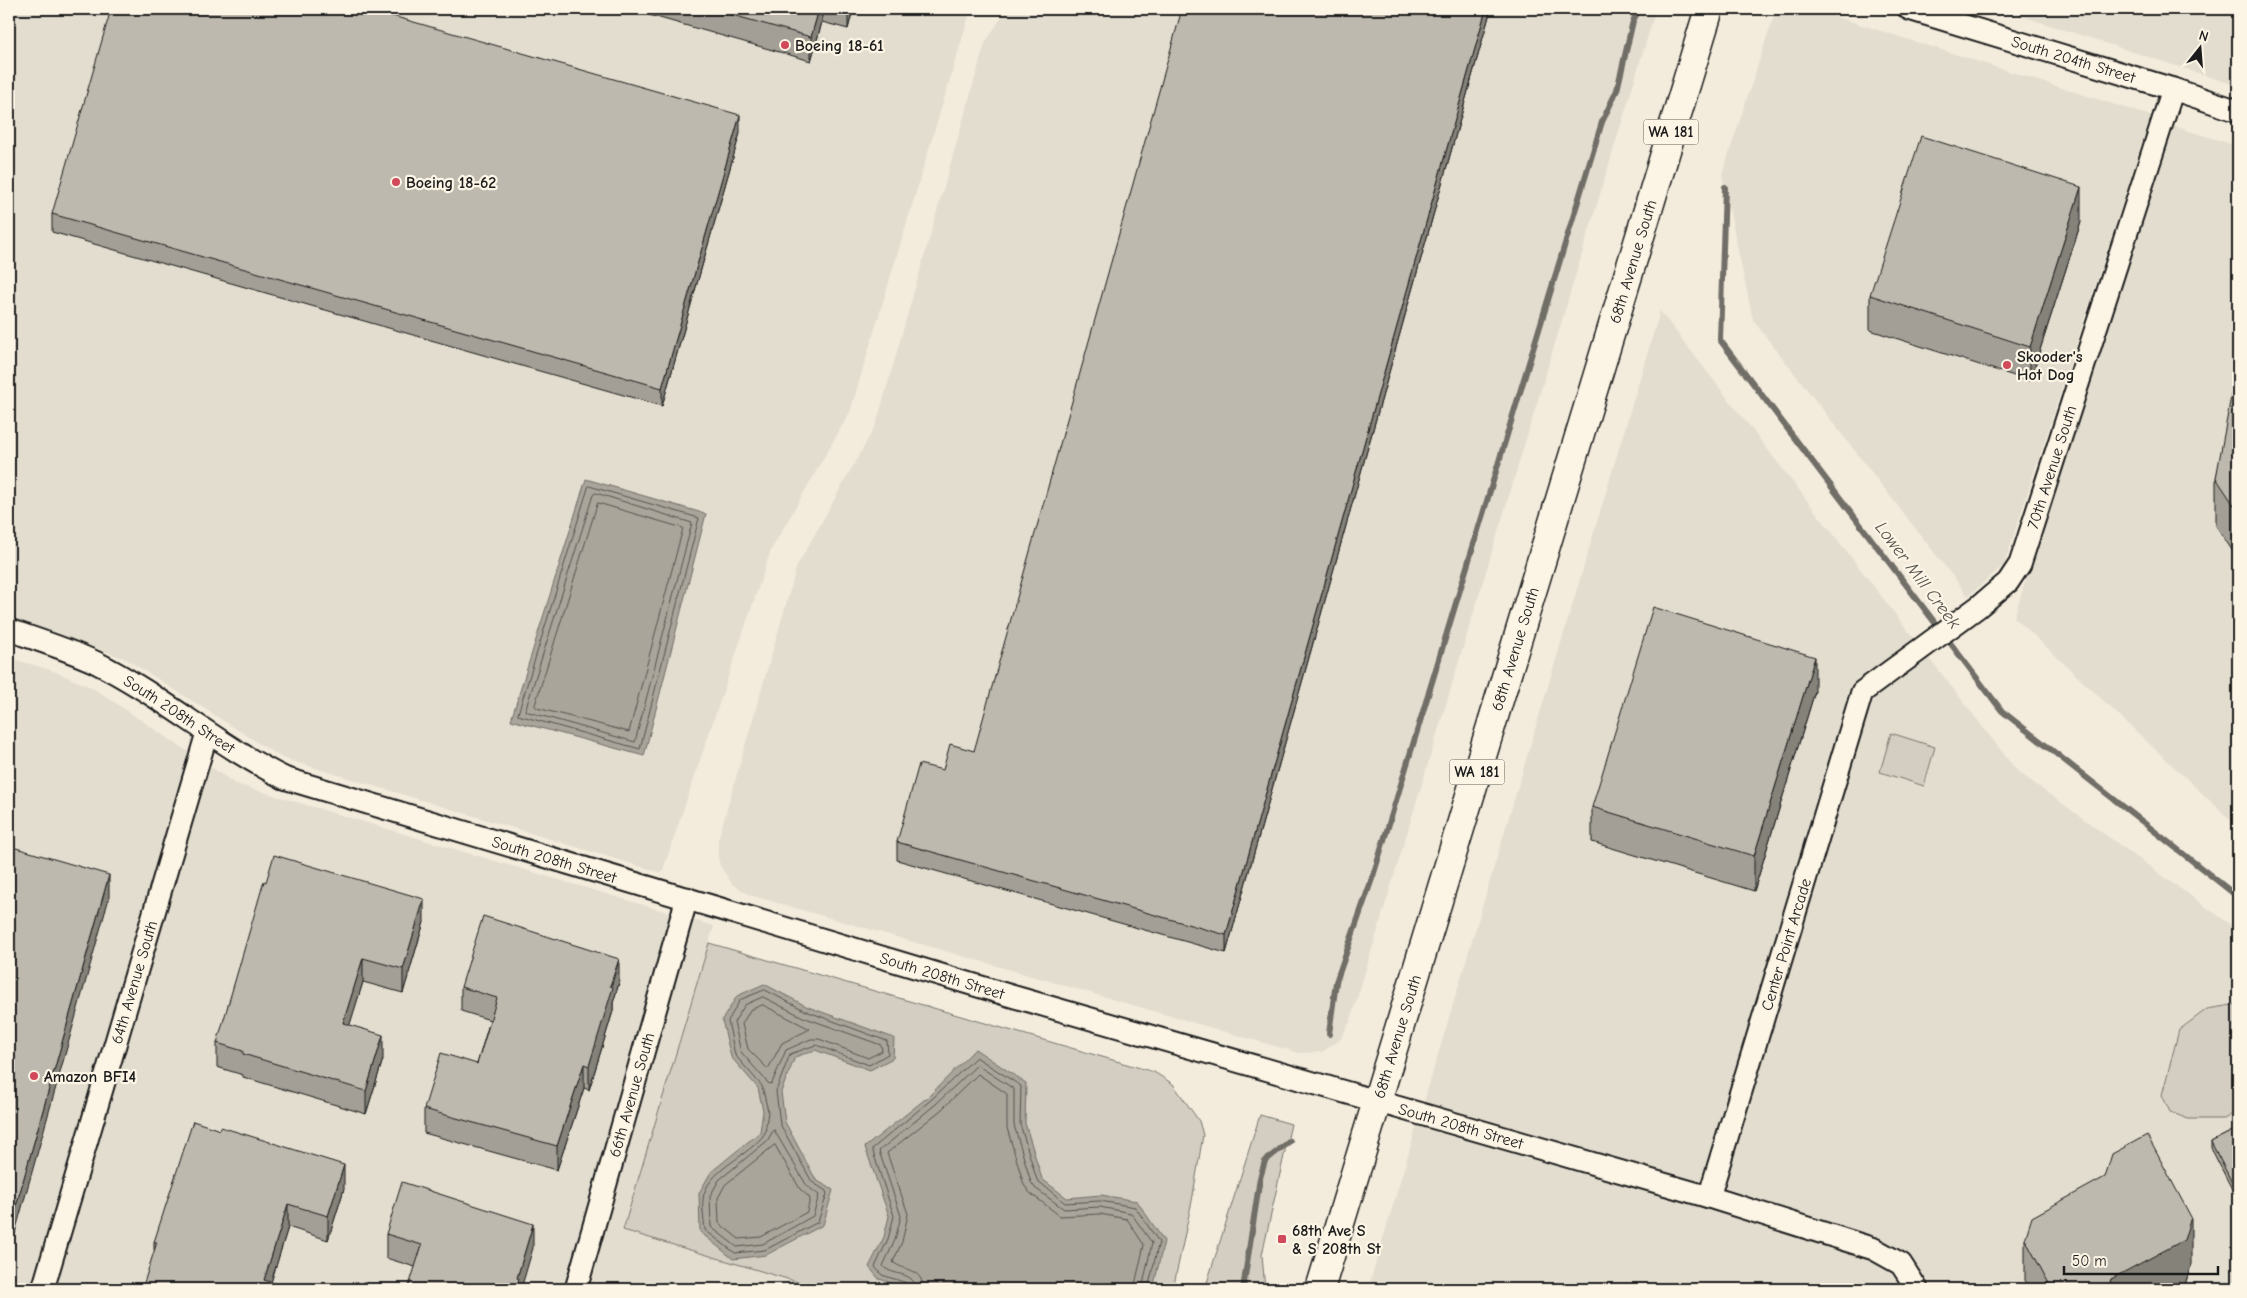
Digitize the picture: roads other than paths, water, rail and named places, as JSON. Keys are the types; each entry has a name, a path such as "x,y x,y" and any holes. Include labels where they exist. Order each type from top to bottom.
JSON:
{"main road":[{"name":"68th Avenue South","path":"1320,1289 1709,9"}],"street":[{"name":"South 204th Street","path":"1909,9 2173,89 2238,112"},
{"name":"70th Avenue South","path":"1862,692 1978,607 2008,582 2020,564 2173,89"},
{"name":"South 208th Street","path":"9,630 95,662 122,677 245,758 284,778 998,992 1709,1197 1874,1249 1901,1264 1916,1289"},
{"name":"Center Point Arcade","path":"1709,1197 1862,692"},
{"name":"64th Avenue South","path":"43,1289 207,733"},
{"name":"66th Avenue South","path":"576,1289 687,898"}],"water":[{"path":"586,479 706,514 644,756 511,720"},
{"path":"764,984 808,1007 894,1038 893,1058 870,1070 815,1050 795,1057 781,1092 785,1122 816,1180 833,1190 823,1225 766,1255 733,1259 700,1232 699,1193 711,1172 760,1132 763,1111 758,1088 731,1057 722,1020 737,996"},
{"path":"975,1049 1026,1083 1025,1123 1042,1179 1067,1198 1101,1195 1137,1201 1164,1241 1153,1289 912,1289 879,1279 869,1267 884,1237 889,1216 865,1147 929,1096"}],"waterway":[{"path":"1329,1034 1336,982 1374,873 1602,122 1617,90 1633,21 1639,9"},
{"name":"Lower Mill Creek","path":"1725,187 1720,340 2002,711 2238,897"},
{"path":"1243,1289 1260,1178 1265,1161 1290,1141"}],"place":[{"name":"Boeing 18-61","path":"785,45"},
{"name":"Boeing 18-62","path":"396,182"},
{"name":"Skooder's Hot Dog","path":"2007,365"},
{"name":"Amazon BFI4","path":"34,1076"},
{"name":"68th Ave S & S 208th St","path":"1282,1239"}]}
